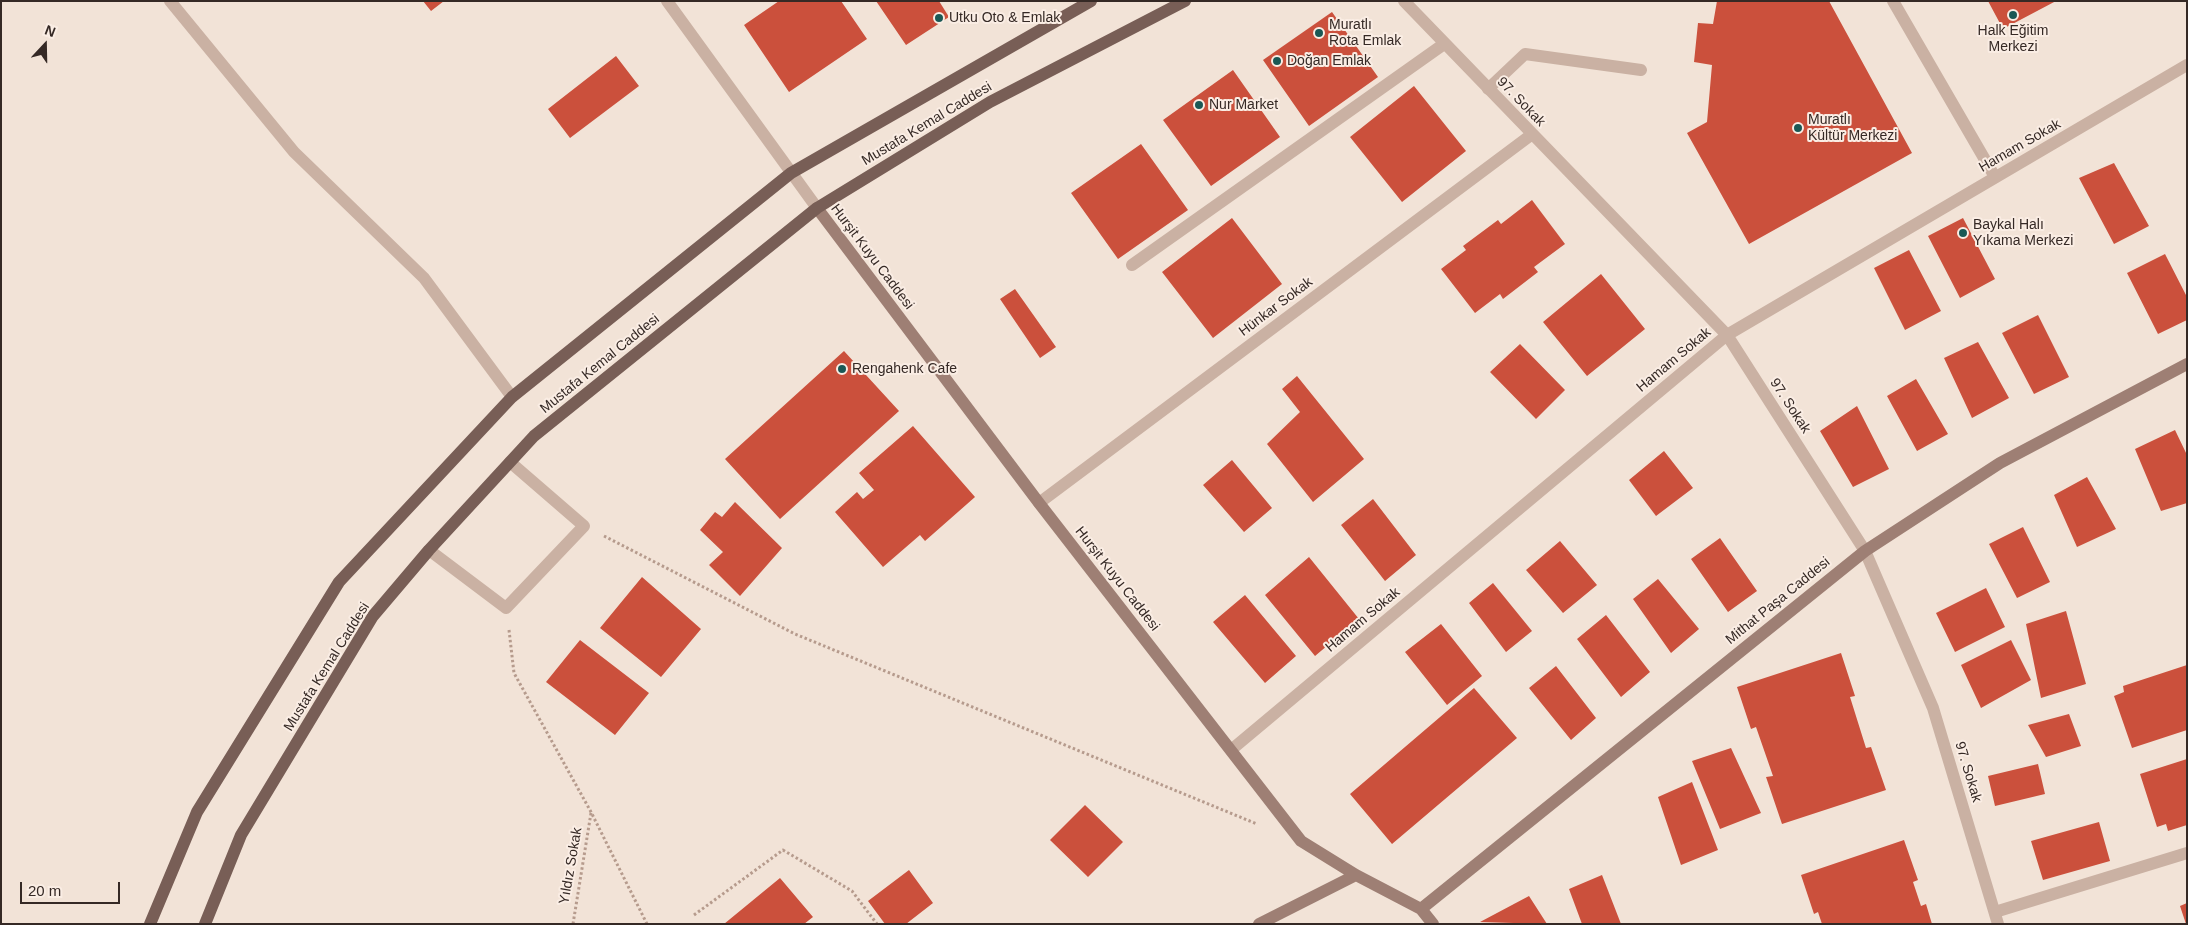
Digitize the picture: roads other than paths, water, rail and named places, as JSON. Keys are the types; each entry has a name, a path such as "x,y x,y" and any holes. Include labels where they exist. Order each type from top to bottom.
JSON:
{"main road":[{"name":"Mustafa Kemal Caddesi","path":"150,924 198,812 339,582 512,397 791,173 1091,1"},
{"name":"Mustafa Kemal Caddesi","path":"205,924 246,826 374,616 429,550 534,436 817,208 990,102 1185,1"}],"street":[{"path":"170,1 294,152 424,278 512,397"},
{"path":"667,1 817,208"},
{"name":"97. Sokak","path":"1404,1 1531,135 1726,335 1865,551 1932,708 1997,918"},
{"path":"1893,1 1995,177"},
{"path":"1132,265 1444,44"},
{"path":"1488,89 1525,54 1641,70"},
{"name":"Hamam Sokak","path":"1231,750 1726,335 2187,65"},
{"name":"Hünkar Sokak","path":"1039,503 1531,135"},
{"name":"Hurşit Kuyu Caddesi","path":"817,208 1039,503 1301,841 1356,875 1421,909 1434,924"},
{"name":"Mithat Paşa Caddesi","path":"1421,909 1865,551 2000,462 2187,364"},
{"path":"429,550 506,608 584,526 510,462"},
{"path":"1997,918 2187,853"},
{"path":"1259,924 1356,875"}],"place":[{"name":"Halk Eğitim Merkezi","path":"2013,15"},
{"name":"Utku Oto & Emlak","path":"939,18"},
{"name":"Muratlı Rota Emlak","path":"1319,33"},
{"name":"Doğan Emlak","path":"1277,61"},
{"name":"Nur Market","path":"1199,105"},
{"name":"Muratlı Kültür Merkezi","path":"1798,128"},
{"name":"Baykal Halı Yıkama Merkezi","path":"1963,233"},
{"name":"Rengahenk Cafe","path":"842,369"}]}
